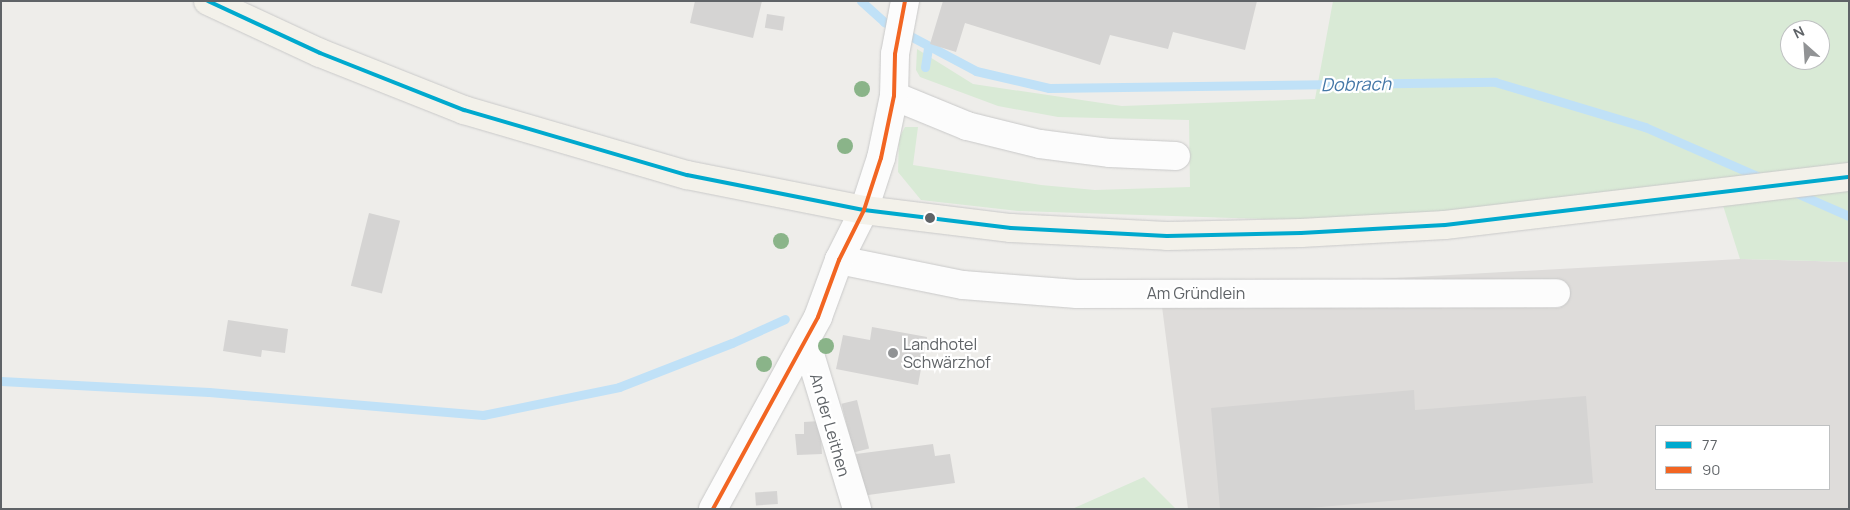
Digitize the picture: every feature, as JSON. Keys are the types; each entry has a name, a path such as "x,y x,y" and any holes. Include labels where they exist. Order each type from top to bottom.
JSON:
{"main road":[{"path":"208,1 320,53 464,110 687,175 864,210 1012,228 1167,236 1292,233 1444,224 1849,177"}],"street":[{"path":"713,509 806,341 818,317 839,260 864,210 881,158 894,96 895,54 905,1"},
{"path":"894,96 967,126 1040,144 1110,153 1176,156"},
{"name":"Am Gründlein","path":"839,260 963,285 1077,294 1556,293"},
{"name":"An der Leithen","path":"806,341 857,509"}],"shaded area":[{"path":"1740,259 1849,262 1849,509 1188,509 1160,291"}],"green space":[{"path":"1333,1 1849,1 1849,262 1740,259 1719,193 1445,225 1019,211 921,200 898,172 899,138 905,127 918,127 913,165 1041,185 1095,190 1190,187 1189,120 1058,117 998,106 920,77 916,70 917,49 973,84 1122,106 1315,99"},
{"path":"1144,477 1176,509 1072,509"}],"building":[{"path":"695,1 762,1 753,38 690,23"},
{"path":"943,1 1257,1 1245,50 1173,32 1168,49 1110,35 1100,65 965,23 956,52 930,44"},
{"path":"767,14 785,17 783,31 765,28"},
{"path":"369,213 400,221 382,294 351,286"},
{"path":"228,320 288,329 285,353 262,350 261,357 223,351"},
{"path":"872,327 927,337 918,385 836,369 843,335 870,340"},
{"path":"1414,390 1415,410 1586,396 1593,483 1298,509 1220,509 1211,408"},
{"path":"857,400 869,449 854,452 841,404"},
{"path":"820,421 822,454 797,455 795,434 804,434 804,422"},
{"path":"933,444 935,456 950,454 955,483 861,496 856,454"},
{"path":"777,491 778,504 756,506 755,493"}],"waterway":[{"name":"Dobrach","path":"861,1 884,22 976,71 1049,88 1495,82 1645,127 1764,179"},
{"path":"925,67 928,48"},
{"name":"Dobrach","path":"1794,192 1849,216"},
{"path":"1,381 209,392 483,415 619,387 732,343 785,319"}],"transit line":[{"name":"77","path":"208,1 320,53 464,110 687,175 864,210 1011,228 1167,236 1301,233 1445,225 1849,177"},
{"name":"90","path":"713,509 818,317 839,260 864,210 881,158 894,96 895,54 905,1"}],"place":[{"name":"Landhotel Schwärzhof","path":"893,353"}]}
